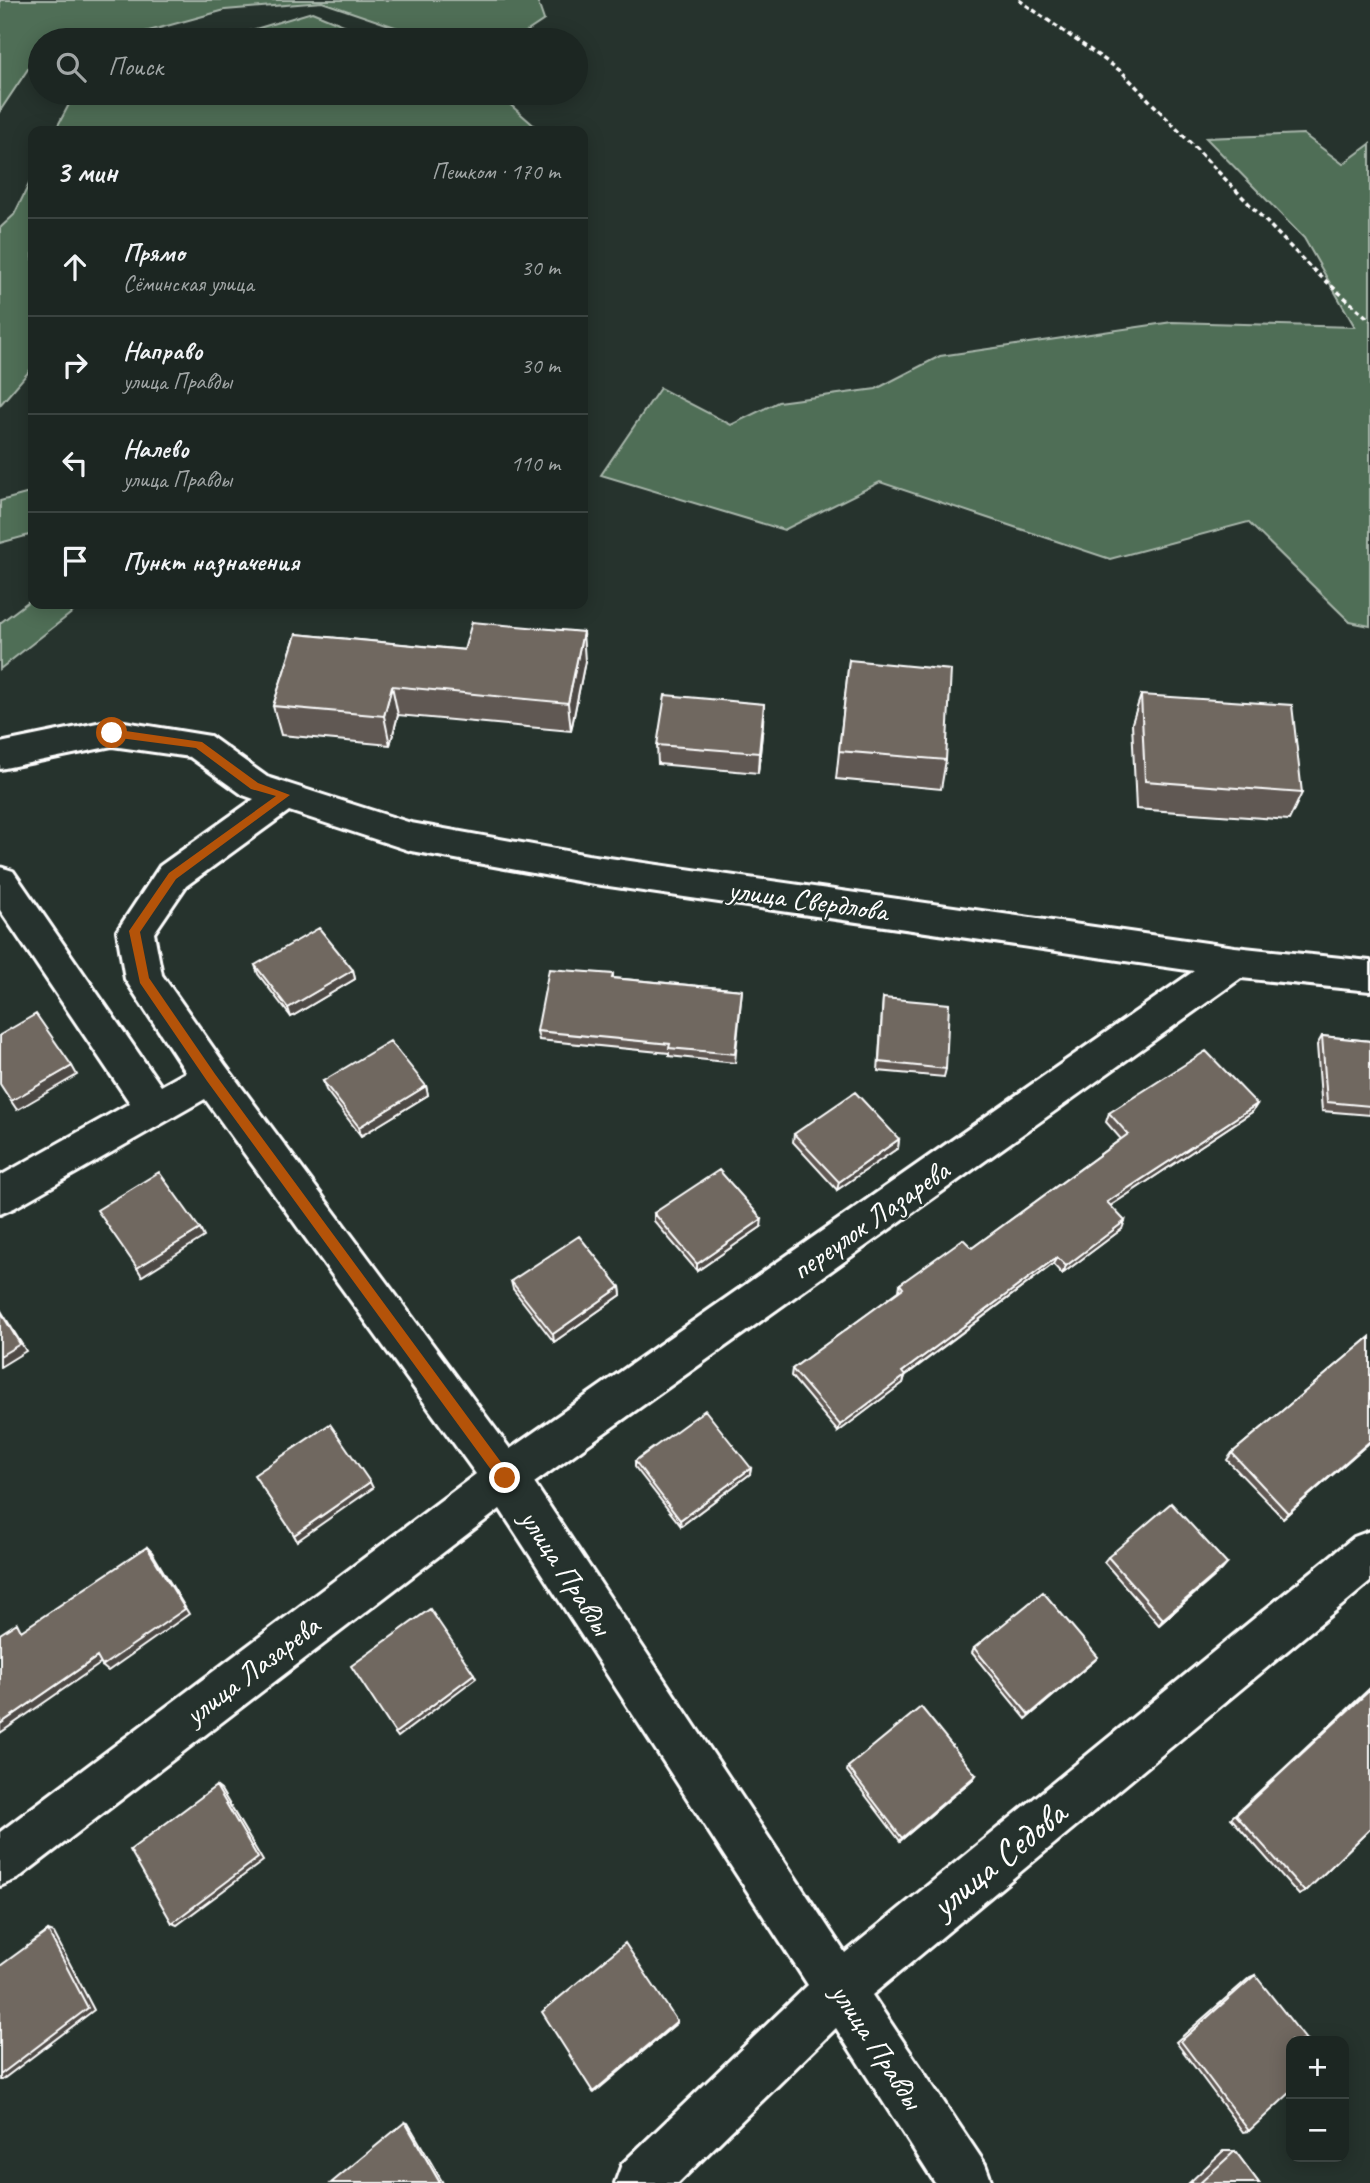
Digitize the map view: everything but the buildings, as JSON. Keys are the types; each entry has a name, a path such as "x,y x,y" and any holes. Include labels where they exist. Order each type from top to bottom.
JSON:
{"street":[{"name":"улица Свердлова","path":"0,755 112,733 198,745 270,790 411,837 588,869 1235,962 1370,976"},
{"name":"улица Правды","path":"270,790 173,876 135,931 144,979 211,1077 505,1478 966,2183"},
{"path":"0,881 155,1109"},
{"name":"переулок Лазарева","path":"505,1478 1235,962"},
{"path":"0,1196 211,1077"},
{"name":"улица Лазарева","path":"0,1862 505,1478"},
{"name":"улица Седова","path":"641,2183 840,1989 1370,1553"}],"path":[{"path":"1018,0 1122,72 1309,267 1370,320"}],"green space":[{"path":"0,0 537,0 544,20 532,28 398,28 322,2 225,10 160,28 28,28 28,69 0,111"},
{"path":"312,12 351,28 259,28"},
{"path":"69,105 511,105 535,126 58,126"},
{"path":"1303,134 1343,164 1370,144 1370,626 1350,622 1248,522 1110,559 880,482 784,530 601,475 660,388 731,425 778,402 876,389 940,356 1172,322 1355,327 1304,238 1206,138"},
{"path":"28,186 28,373 0,405 0,228 14,215"},
{"path":"28,493 28,535 0,543 0,501"},
{"path":"28,602 28,609 77,609 0,669 0,623"}],"route":[{"path":"112,733 198,745 255,786 285,795 173,876 135,931 144,979 211,1077 505,1478"}]}
